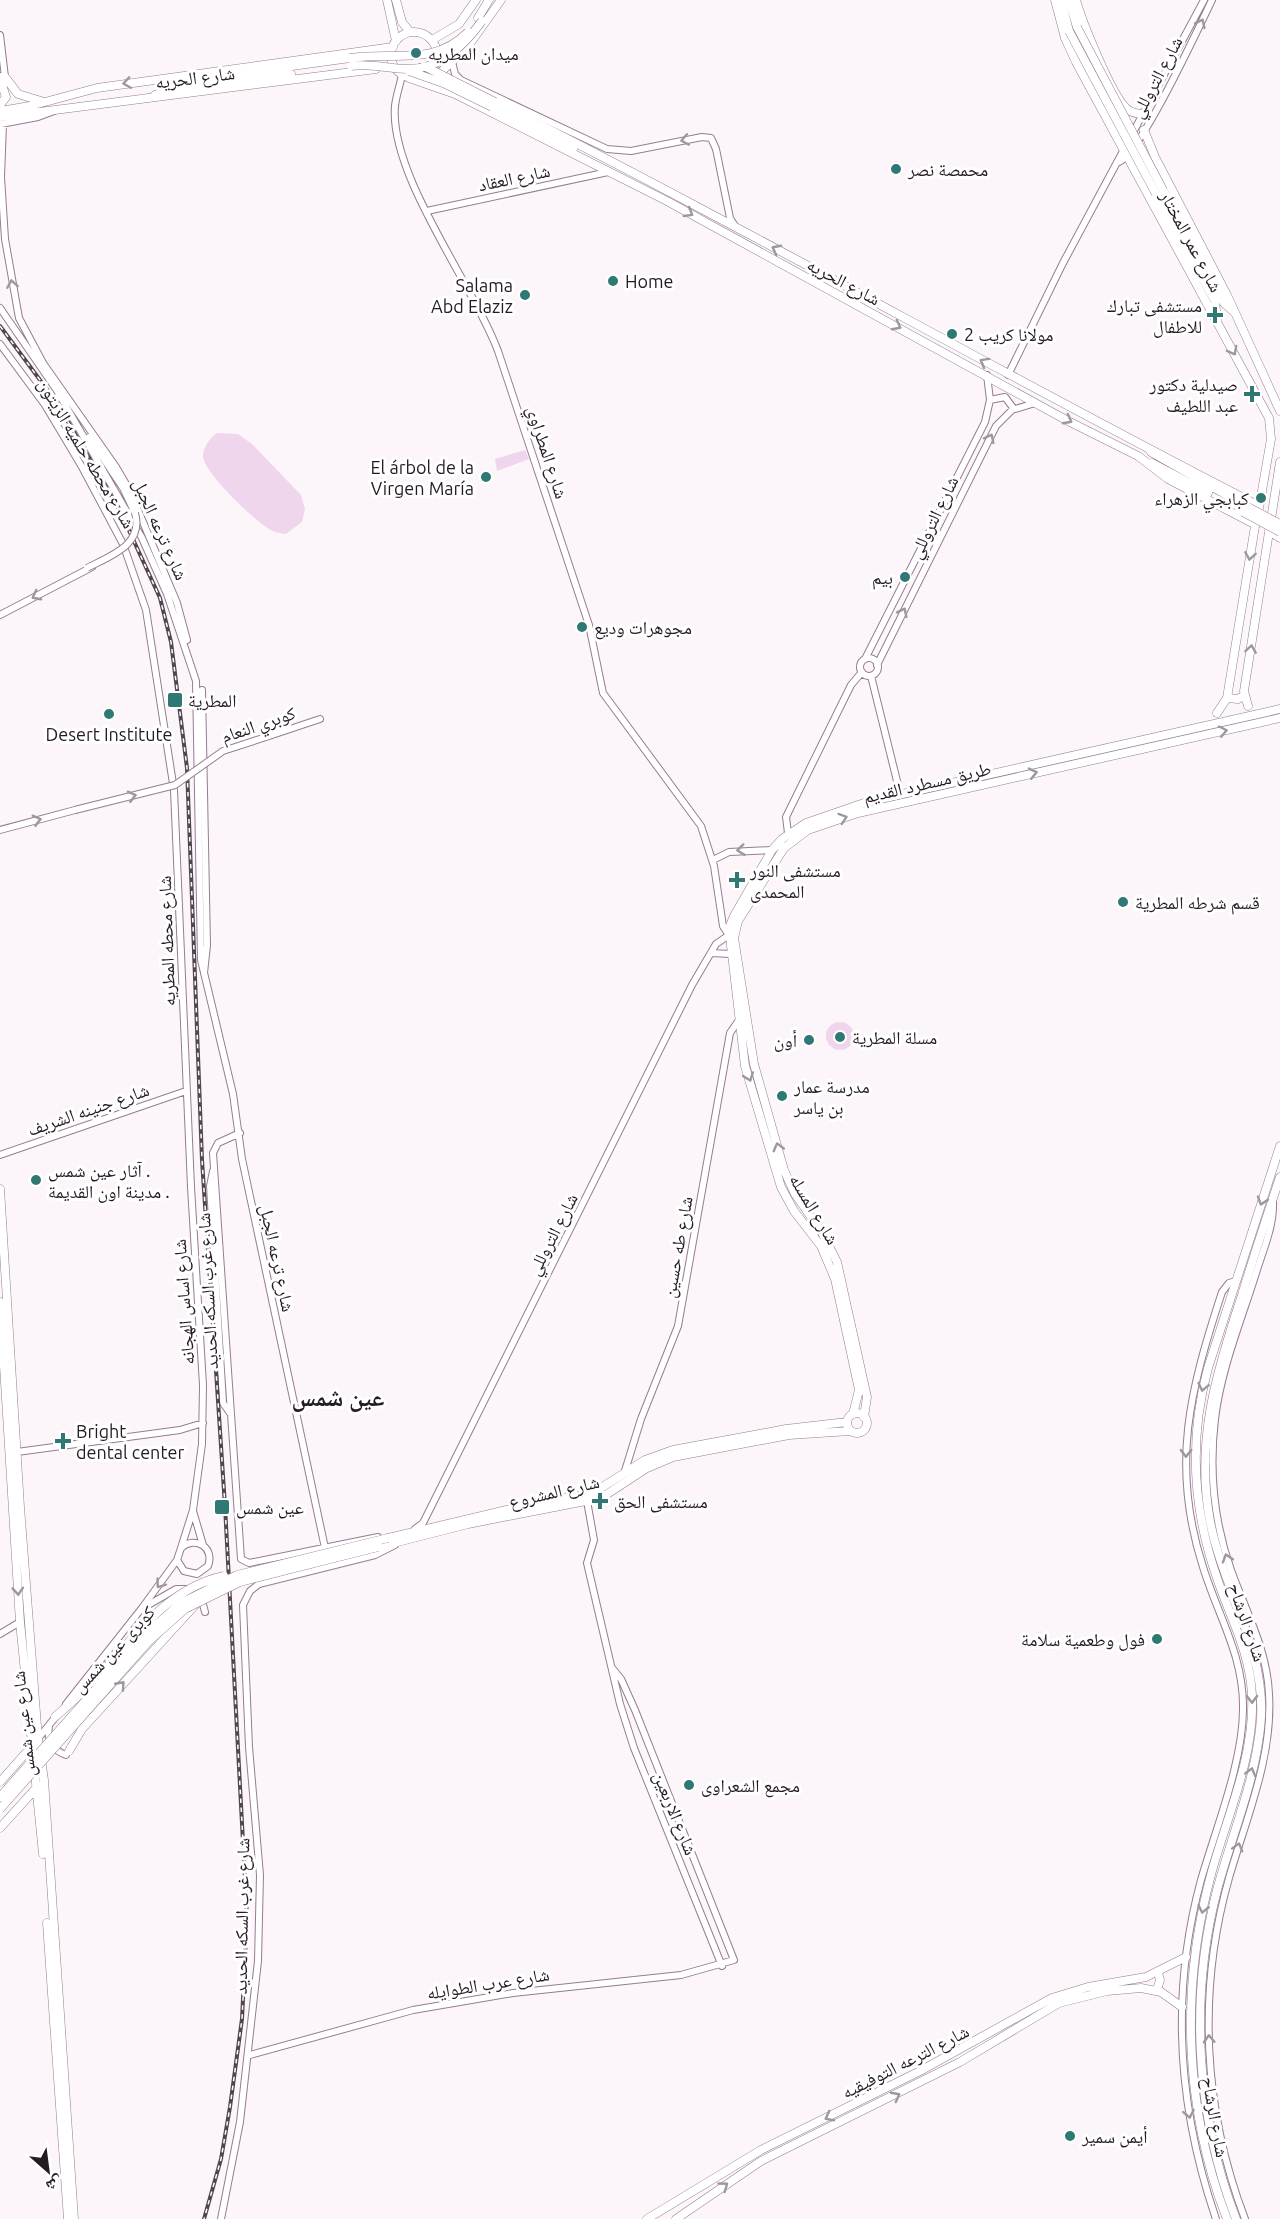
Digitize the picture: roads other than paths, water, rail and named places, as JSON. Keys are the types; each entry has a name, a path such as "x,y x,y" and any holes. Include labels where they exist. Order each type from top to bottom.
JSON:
{"main road":[{"path":"387,0 394,44 392,60 406,74 435,77 477,35 501,0"},
{"path":"396,0 402,22 410,32"},
{"path":"432,40 459,24 476,0"},
{"path":"353,61 417,57 442,51 480,20 489,0"},
{"path":"406,74 447,57 461,46 495,0"},
{"name":"شارع عمر المختار","path":"1055,0 1069,48 1217,320 1270,423 1271,439 1249,509 1256,525 1227,698 1217,713"},
{"path":"1061,0 1073,29 1160,192 1217,306 1217,320"},
{"path":"1069,0 1073,29"},
{"path":"1076,0 1090,40 1126,108 1134,113 1143,114"},
{"path":"390,14 395,15 399,12"},
{"path":"353,61 394,44 410,32 422,33 432,40 438,53 435,64 428,73 406,74"},
{"path":"443,35 452,62"},
{"path":"1069,48 1080,39 1090,40"},
{"path":"398,58 426,67 627,176 667,201"},
{"path":"353,61 377,64 406,74 443,82 493,105"},
{"name":"شارع الحريه","path":"30,109 46,101 97,87 156,79 176,82 353,61"},
{"name":"شارع الحريه","path":"59,108 152,98 176,87 353,61"},
{"name":"شارع الحريه","path":"406,74 455,94 667,201 1142,459 1249,509"},
{"path":"455,94 453,85 461,80"},
{"path":"2,81 18,94 46,101"},
{"path":"0,105 6,97 2,81"},
{"name":"شارع الحريه","path":"493,105 640,175 1008,375 1144,446 1167,463 1249,509"},
{"path":"0,111 59,108"},
{"path":"1108,119 1120,118 1126,108"},
{"path":"1,122 30,109"},
{"name":"شارع عمر المختار","path":"1144,130 1235,313 1280,411"},
{"path":"1138,173 1145,165 1158,162"},
{"path":"1160,192 1224,303 1235,313"},
{"path":"1248,706 1245,695 1269,531 1276,515 1280,462"},
{"path":"1249,509 1256,525"},
{"path":"1249,509 1280,531"},
{"path":"1269,531 1280,531"},
{"path":"1227,698 1238,699 1245,695"},
{"name":"طريق مسطرد القديم","path":"739,1020 729,935 734,916 772,850 788,833 827,814 900,793 1280,709"},
{"name":"طريق مسطرد القديم","path":"749,1034 734,943 735,929 779,854 802,833 858,813 1280,718"},
{"name":"شارع المسله","path":"739,1020 743,1060 776,1173 786,1196 826,1254 837,1286 859,1390 853,1414"},
{"name":"شارع المسله","path":"749,1034 754,1064 784,1170 806,1212 832,1252 843,1285 867,1396 864,1417"},
{"name":"شارع الرشاح","path":"1227,2219 1200,2144 1192,2068 1193,1975 1206,1895 1227,1806 1250,1738 1251,1683 1242,1642 1216,1577 1203,1531 1195,1473 1195,1449 1204,1381 1280,1146"},
{"name":"شارع الرشاح","path":"1236,2219 1202,2070 1202,1981 1212,1910 1245,1811 1259,1739 1260,1683 1250,1638 1227,1582 1215,1544 1206,1492 1205,1442 1210,1402 1220,1360 1280,1177"},
{"name":"شارع عين شمس","path":"0,1189 14,1453 20,1622 38,1786 68,2219"},
{"path":"800,1218 804,1217 806,1212"},
{"path":"807,1227 813,1220"},
{"name":"شارع عين شمس","path":"0,1302 38,1739 44,1779 74,2219"},
{"path":"853,1414 864,1417 866,1423 864,1430 857,1433 850,1431 847,1422 853,1414"},
{"name":"شارع المشروع","path":"418,1529 593,1493 645,1460 673,1449 786,1429 829,1426 847,1422"},
{"name":"شارع المشروع","path":"395,1545 468,1524 609,1495 647,1468 673,1457 789,1436 850,1431"},
{"path":"0,1454 14,1453"},
{"name":"كوبرى عين شمس","path":"0,1797 154,1625 195,1594 237,1575 418,1529"},
{"name":"كوبرى عين شمس","path":"0,1809 148,1642 172,1619 199,1600 240,1582 378,1547 395,1545"},
{"path":"55,1717 94,1682 150,1620 177,1596 202,1582 237,1575"},
{"path":"68,1753 82,1729 199,1600"},
{"path":"24,1801 20,1784 2,1780 32,1746"},
{"path":"0,1828 38,1786"},
{"name":"شارع الترعه التوفيقيه","path":"647,2219 761,2150 920,2071 1052,1998 1088,1987 1158,1973 1186,1957"},
{"path":"1158,1973 1160,1983 1157,1990 1182,2007"},
{"name":"شارع الترعه التوفيقيه","path":"676,2219 761,2161 951,2067 1051,2007 1073,1998 1114,1990 1132,1988 1157,1990"}],"street":[{"name":"شارع التروللي","path":"1127,153 1143,114 1204,0"},
{"name":"شارع التروللي","path":"1008,375 1063,263 1119,162 1144,130 1212,0"},
{"path":"0,35 2,81"},
{"path":"452,62 455,75 461,80 607,149 624,152 702,137 711,138 716,149 730,218 737,228"},
{"name":"شارع المطراوي","path":"406,74 395,105 396,126 408,170 427,211 484,318 498,351 589,625 603,693 701,826 713,860"},
{"name":"شارع الحريه","path":"1,122 46,116 59,108"},
{"name":"شارع ترعه الجبل","path":"1,122 5,239 20,323 130,491 186,629 202,697 207,945 204,974"},
{"name":"شارع العقاد","path":"427,211 608,172"},
{"name":"شارع محطه حلميه الزيتون","path":"0,308 123,488 135,513 136,530 132,541 123,549 65,580"},
{"path":"4,315 17,310"},
{"name":"شارع محطه حلميه الزيتون","path":"0,344 45,405 82,467 125,550 146,610"},
{"name":"شارع التروللي","path":"865,659 985,422 990,400 986,375"},
{"name":"شارع ترعه الجبل","path":"56,389 142,538 167,594 194,673 198,697 199,910 204,974 240,1133 242,1159 325,1548"},
{"path":"990,400 1005,397 1014,409"},
{"name":"شارع التروللي","path":"878,665 996,426 1014,409 1036,402"},
{"path":"0,615 125,550"},
{"name":"شارع محطه المطريه","path":"146,610 174,790 186,1091"},
{"path":"862,672 860,665 865,659 873,659 878,665 876,673 871,676"},
{"path":"862,672 871,676"},
{"path":"788,833 786,817 799,788 851,685 862,672"},
{"path":"871,676 900,793"},
{"name":"كوبري النعام","path":"0,830 175,785 224,751 320,719"},
{"path":"729,935 723,926 713,860 729,852 772,850"},
{"name":"شارع التروللي","path":"418,1529 585,1202 687,994 720,940 729,935"},
{"path":"711,953 730,954"},
{"name":"شارع طه حسين","path":"623,1475 641,1419 678,1326 730,1033 739,1020"},
{"name":"شارع جنينه الشريف","path":"0,1155 186,1091"},
{"name":"شارع اساس الهجانه","path":"181,1548 193,1510 203,1423 186,1091"},
{"name":"شارع غرب السكه الحديد","path":"240,1133 215,1146 213,1153 241,1559"},
{"path":"14,1453 159,1433 203,1423"},
{"name":"شارع الاربعين","path":"587,1501 594,1540 587,1563 620,1704 634,1748 722,1966"},
{"name":"شارع اساس الهجانه","path":"193,1510 203,1545"},
{"name":"شارع المشروع","path":"241,1559 249,1563 418,1529"},
{"path":"32,1746 142,1608 177,1560 181,1548 190,1542 203,1545 208,1550 210,1560 206,1569 200,1573 187,1573 177,1560"},
{"name":"شارع المشروع","path":"243,1611 247,1595 258,1584 385,1552 395,1545"},
{"path":"142,1608 173,1590 183,1588 199,1595 205,1612"},
{"name":"شارع غرب السكه الحديد","path":"221,2219 233,2165 250,2055 258,1961 260,1875 249,1747 243,1611"},
{"path":"0,1634 20,1622"},
{"name":"شارع الاربعين","path":"612,1668 621,1679 635,1710 734,1960"},
{"path":"49,1725 49,1740 53,1747 68,1753"},
{"path":"1216,2219 1183,2074 1182,2007 1186,1957 1197,1898 1227,1806"},
{"name":"شارع عرب الطوايله","path":"250,2055 413,2010 513,1993 681,1975 722,1966 734,1960"},
{"path":"1217,2140 1245,2219"}],"railway":[{"path":"0,326 57,403 121,513 160,598 171,642 187,768 202,1160 225,1506 247,1917 242,2019 230,2107 221,2159 204,2219"}],"place":[{"name":"ميدان المطريه","path":"416,53"},
{"name":"محمصة نصر","path":"896,169"},
{"name":"Home","path":"613,281"},
{"name":"Salama Abd Elaziz","path":"525,295"},
{"name":"مستشفى تبارك للاطفال","path":"1215,315"},
{"name":"مولانا كريب 2","path":"952,334"},
{"name":"صيدلية دكتور عبد اللطيف","path":"1252,394"},
{"name":"El árbol de la Virgen María","path":"486,477"},
{"name":"كبابجي الزهراء","path":"1261,498"},
{"name":"بيم","path":"905,577"},
{"name":"مجوهرات وديع","path":"582,627"},
{"name":"المطرية","path":"175,700"},
{"name":"Desert Institute","path":"109,714"},
{"name":"مستشفى النور المحمدى","path":"737,880"},
{"name":"قسم شرطه المطرية","path":"1123,902"},
{"name":"مسلة المطرية","path":"840,1037"},
{"name":"أون","path":"809,1040"},
{"name":"مدرسة عمار بن ياسر","path":"782,1096"},
{"name":"آثار عين شمس . مدينة اون القديمة .","path":"36,1180"},
{"name":"Bright dental center","path":"63,1441"},
{"name":"مستشفى الحق","path":"600,1501"},
{"name":"عين شمس","path":"222,1507"},
{"name":"فول وطعمية سلامة","path":"1157,1639"},
{"name":"مجمع الشعراوى","path":"689,1785"},
{"name":"أيمن سمير","path":"1070,2136"}],"district":[{"name":"عين شمس","path":"338,1397"}]}
